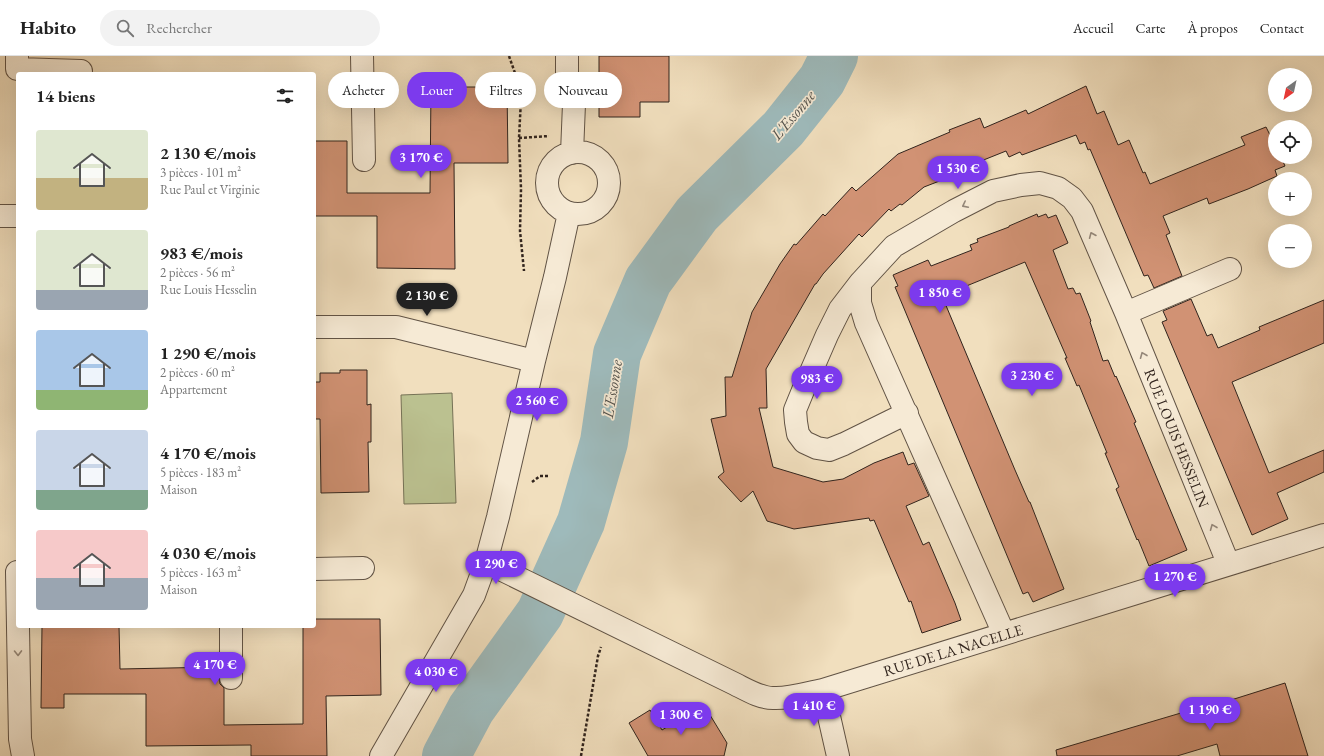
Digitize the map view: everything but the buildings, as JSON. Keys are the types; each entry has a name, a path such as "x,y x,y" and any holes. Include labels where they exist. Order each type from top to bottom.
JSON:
{"street":[{"path":"17,56 17,69 81,67"},
{"path":"362,56 364,160"},
{"path":"567,56 568,91 574,104 572,153"},
{"path":"572,153 582,153 592,156 600,162 606,170 609,180 605,200 594,210 580,214 569,213 560,208 553,201 548,192 547,182 555,163 563,156 572,153"},
{"name":"RUE LOUIS HESSELIN","path":"907,413 829,450 816,448 804,442 798,434 795,410 827,335 840,309 860,283 894,246 954,211 993,191 1021,185 1040,183 1058,188 1072,198 1082,211 1126,313 1228,563"},
{"path":"381,756 474,595 486,562 569,213"},
{"path":"0,216 16,216"},
{"path":"1126,313 1230,269"},
{"path":"860,283 860,303 866,323 1004,634"},
{"path":"316,327 396,327 534,361"},
{"name":"RUE DE LA NACELLE","path":"486,562 759,695 772,698 784,698 823,690 1324,534"},
{"path":"316,569 363,568"},
{"path":"18,628 20,739 24,756"},
{"path":"231,628 231,678"},
{"path":"823,690 838,756"}],"path":[{"path":"510,56 521,99 519,138 522,189 520,232 524,271"},
{"path":"581,756 596,662 602,645"}],"green space":[{"path":"452,393 456,503 404,504 401,395"}],"waterway":[{"name":"L'Essonne","path":"446,756 471,709 540,613 581,522 604,442 617,354 648,281 697,214 783,129 822,80 834,56"}]}
